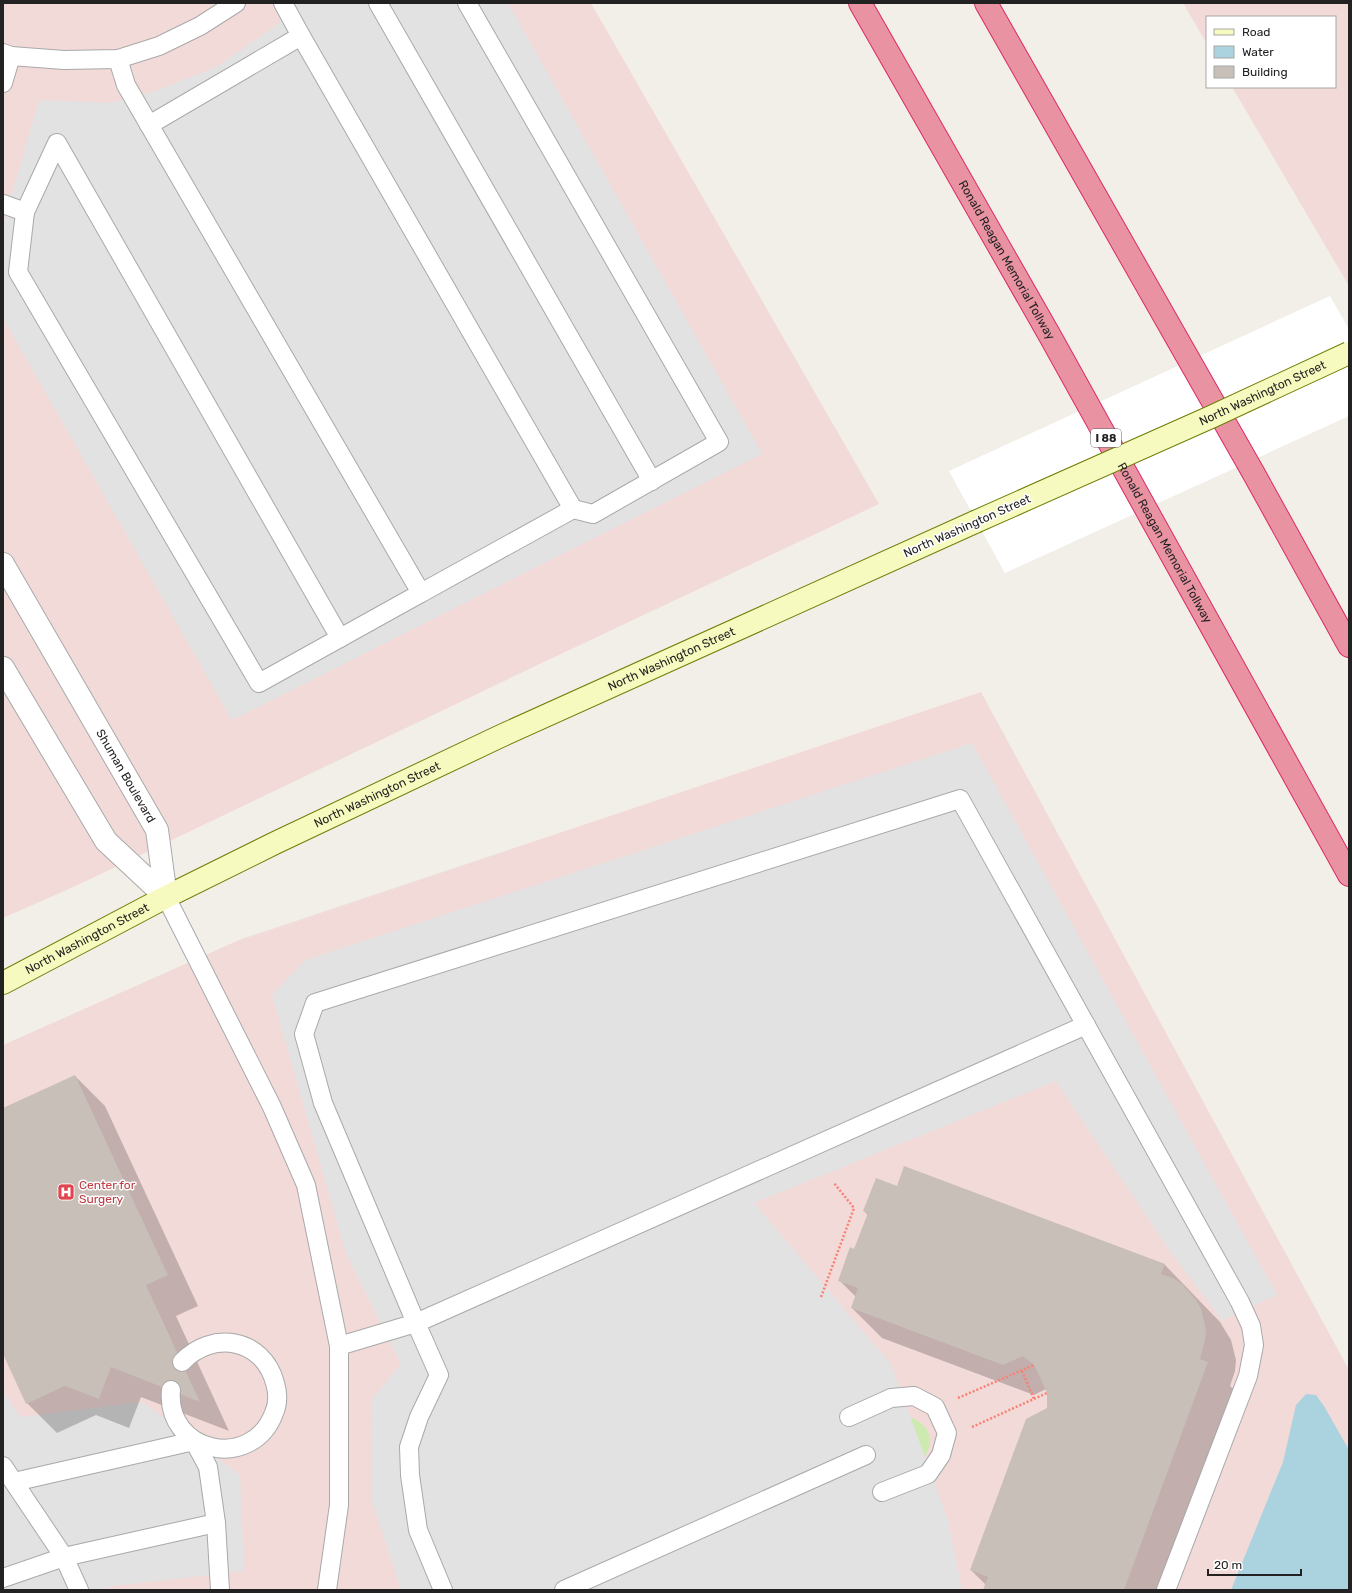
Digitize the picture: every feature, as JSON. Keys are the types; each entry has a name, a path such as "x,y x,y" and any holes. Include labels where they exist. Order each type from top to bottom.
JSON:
{"highway":[{"name":"Ronald Reagan Memorial Tollway","path":"860,3 1054,342 1349,875"},
{"path":"986,3 1254,474 1349,646"}],"main road":[{"name":"North Washington Street","path":"3,983 241,859 503,735 975,522 1211,418 1349,353"}],"street":[{"name":"Shuman Boulevard","path":"3,564 157,830 166,897"},
{"path":"3,668 106,841 166,897"}],"lane":[{"path":"3,83 7,54 64,60 118,59 158,46 193,30 236,3"},
{"path":"283,3 573,509"},
{"path":"378,3 652,481"},
{"path":"340,638 57,143 25,212 18,272 259,683 573,509 593,514 719,442 467,3"},
{"path":"149,126 301,36"},
{"path":"118,59 126,85 149,126 421,593"},
{"path":"3,204 25,212"},
{"path":"442,1590 418,1530 410,1475 409,1446 419,1417 440,1375 416,1323 323,1103 304,1034 315,1003 960,799 1240,1302 1251,1326 1254,1345 1248,1376 1166,1590"},
{"path":"166,897 272,1107 306,1185 339,1346 339,1504 327,1590"},
{"path":"339,1346 416,1323 1086,1025"},
{"path":"171,1390 170,1398 172,1411 177,1422 184,1432 205,1446 229,1450 253,1441 270,1423 275,1412 277,1399 273,1375 267,1364 248,1348 224,1342 211,1343 189,1354 182,1362"},
{"path":"850,1417 891,1398 914,1396 935,1407 947,1433 941,1456 928,1474 882,1492"},
{"path":"14,1482 194,1440"},
{"path":"194,1440 208,1467 216,1523 220,1590"},
{"path":"564,1590 866,1455"},
{"path":"3,1466 64,1557 79,1590"},
{"path":"3,1578 64,1557 216,1523"}],"path":[{"path":"821,1297 854,1208 834,1183"},
{"path":"958,1399 1034,1366"},
{"path":"1022,1371 1034,1399"},
{"path":"970,1428 1046,1393"}],"shaded area":[{"path":"3,3 591,3 879,504 527,670 82,883 3,918"},
{"path":"296,3 508,3 762,454 232,720 3,318 3,226 39,100 109,103 153,92 216,67 274,27"},
{"path":"1183,3 1349,3 1349,286 1233,88 1336,88 1336,16 1206,16 1206,42"},
{"path":"981,692 1349,1370 1349,1590 3,1590 3,1045 239,940"},
{"path":"972,743 1277,1295 1222,1320 1167,1247 1056,1081 754,1203 891,1364 948,1520 962,1590 401,1590 372,1501 371,1400 401,1364 346,1253 272,995 305,960"},
{"path":"3,1392 21,1417 142,1402 240,1475 244,1571 112,1586 102,1590 3,1590"}],"green space":[{"path":"910,1417 922,1424 929,1434 929,1446 923,1459"}],"water":[{"path":"1306,1394 1316,1395 1324,1406 1349,1450 1349,1590 1231,1590 1283,1462 1296,1405"}],"pier":[{"path":"1330,296 1349,329 1349,416 1005,573 949,471"}],"building":[{"name":"Center for Surgery","path":"75,1075 168,1275 146,1285 200,1402 111,1367 99,1399 65,1386 26,1404 3,1354 3,1108"},
{"path":"904,1166 1165,1264 1161,1274 1173,1278 1182,1284 1196,1300 1201,1309 1206,1329 1200,1359 1208,1362 1124,1590 983,1590 988,1577 970,1570 1026,1419 1047,1408 1047,1393 1034,1365 1023,1356 1003,1365 851,1308 858,1288 838,1281 850,1247 854,1249 868,1213 863,1211 876,1178 897,1186"}],"place":[{"name":"Center for Surgery","path":"66,1192"}]}
